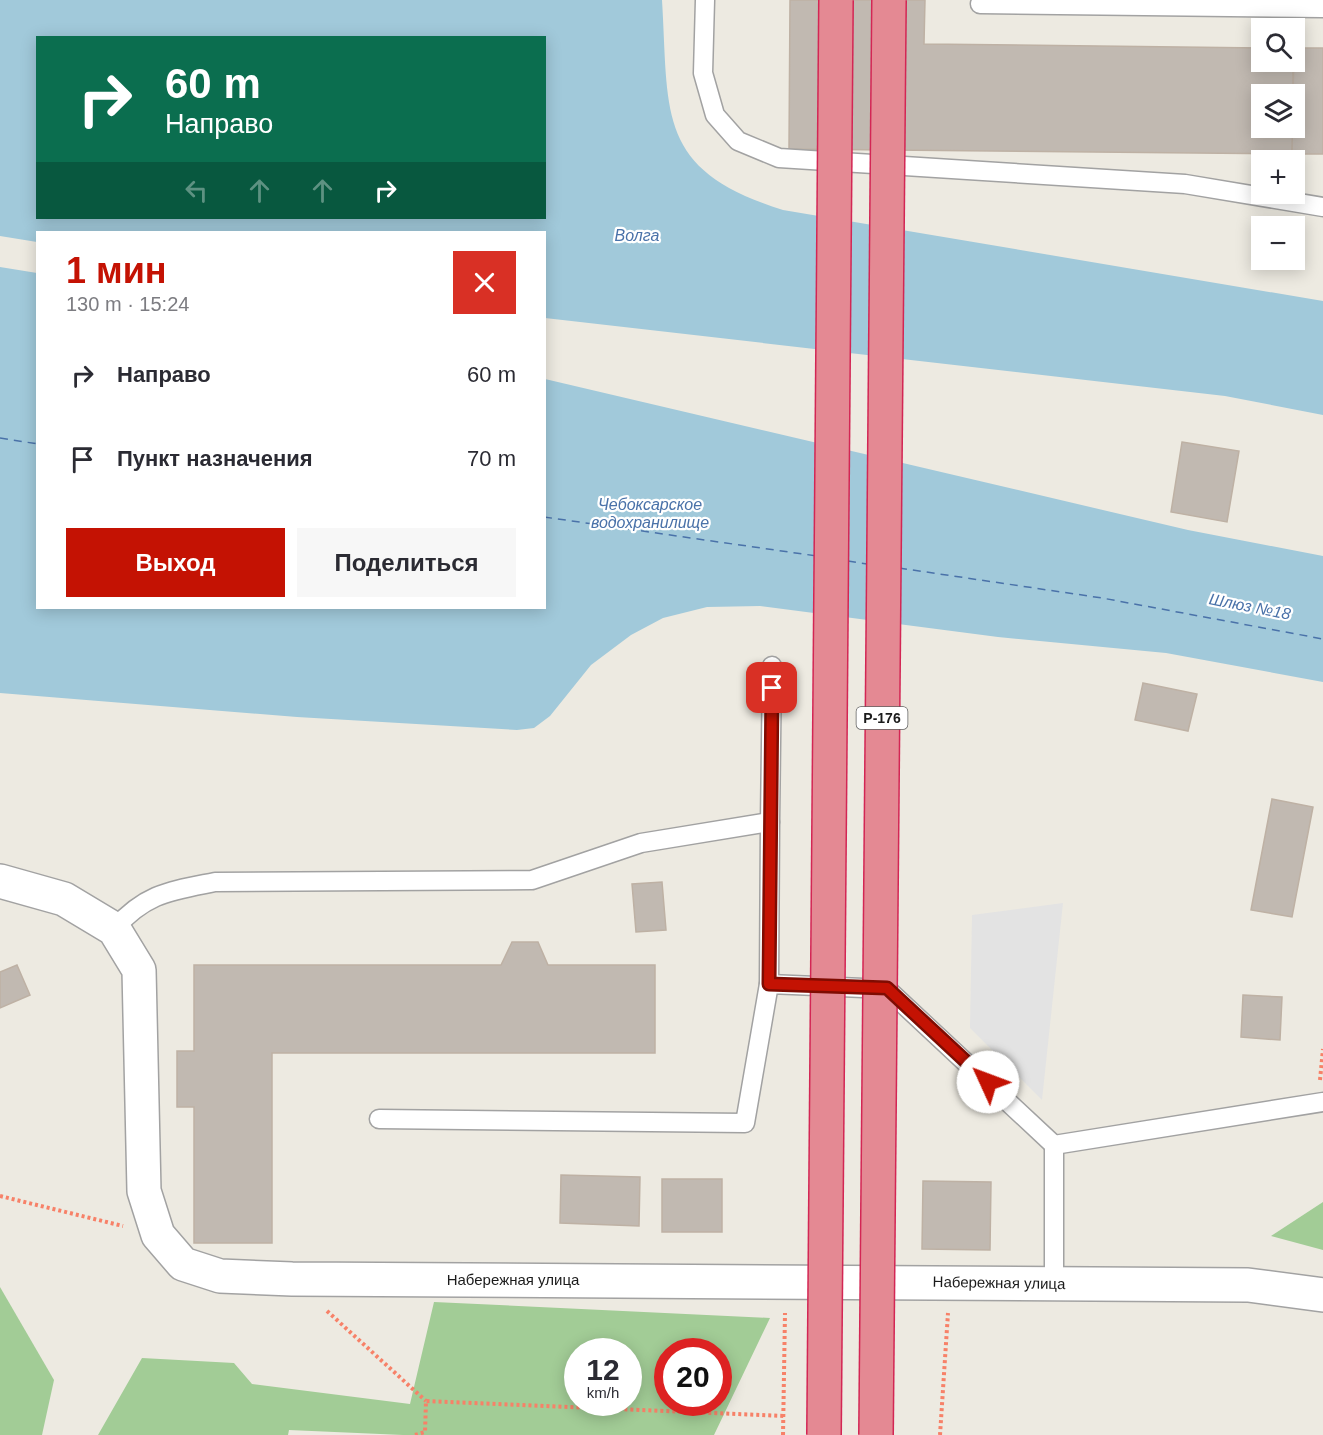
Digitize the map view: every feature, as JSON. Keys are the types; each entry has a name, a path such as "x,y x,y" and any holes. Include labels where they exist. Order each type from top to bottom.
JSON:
{"highway":[{"path":"824,1435 836,0"},
{"name":"Р-176","path":"876,1435 889,0"}],"street":[{"name":"Набережная улица","path":"0,881 64,899 114,929 140,970 144,1191 158,1235 183,1264 220,1276 292,1279 1248,1285 1323,1295"}],"lane":[{"path":"705,0 703,73 715,115 738,141 778,158 1185,184 1323,207"},
{"path":"980,4 1323,8"},
{"path":"379,1119 744,1124 769,984 772,666"},
{"path":"114,929 132,909 166,892 215,882 532,880 641,843 770,822"},
{"path":"769,984 887,988 1054,1144 1054,1284"},
{"path":"1054,1144 1321,1102"}],"path":[{"path":"1321,1102 1323,1049"},
{"path":"0,1196 158,1235"},
{"path":"292,1279 426,1401 784,1416"},
{"path":"783,1435 786,1281"},
{"path":"940,1435 951,1282"},
{"path":"415,1435 425,1432 426,1401"}],"green space":[{"path":"1323,1202 1323,1250 1271,1236"},
{"path":"0,1287 54,1380 42,1435 0,1435"},
{"path":"434,1302 770,1318 732,1397 732,1338 654,1338 654,1416 723,1416 714,1435 403,1435 289,1430 288,1435 98,1435 142,1358 234,1363 252,1384 410,1404"}],"shaded area":[{"path":"1063,903 1042,1100 970,1028 972,915"}],"water":[{"name":"Волга","path":"0,0 662,0 670,106 678,133 691,156 712,176 742,194 783,210 1323,301 1323,415 1225,396 546,318 546,231 36,231 36,242 0,236"},
{"name":"Чебоксарское водохранилище","path":"0,267 36,273 36,609 546,609 546,379 1188,530 1323,556 1323,682 1166,653 998,637 760,606 707,607 663,618 631,635 591,665 550,716 534,728 517,730 297,717 0,693"}],"building":[{"path":"790,0 925,0 924,44 1251,48 1251,72 1293,72 1293,84 1251,84 1251,138 1293,138 1292,150 1251,150 1251,154 789,149"},
{"path":"1305,48 1323,48 1323,154 1305,154 1305,150 1292,150 1292,138 1305,138 1305,84 1293,84 1294,72 1305,72"},
{"path":"1182,442 1239,451 1227,522 1171,512"},
{"path":"1143,683 1197,694 1188,731 1135,720"},
{"path":"1272,799 1313,807 1292,917 1251,910"},
{"path":"662,882 666,930 636,932 632,884"},
{"path":"512,942 538,942 548,965 655,965 655,1053 272,1053 272,1243 194,1243 194,1107 177,1107 177,1051 194,1051 194,965 501,965"},
{"path":"17,965 30,995 0,1008 0,972"},
{"path":"1243,995 1282,997 1280,1040 1241,1037"},
{"path":"561,1175 640,1177 639,1226 560,1223"},
{"path":"662,1179 722,1179 722,1232 662,1232"},
{"path":"923,1181 991,1182 990,1250 922,1249"}],"ferry route":[{"path":"0,438 36,444"},
{"path":"546,517 817,556"},
{"path":"848,561 867,564"},
{"path":"899,568 1102,598 1323,639"}],"route":[{"path":"772,688 769,984 887,988 988,1082"}],"water label":[{"name":"Шлюз №18","path":"1250,606"}]}
